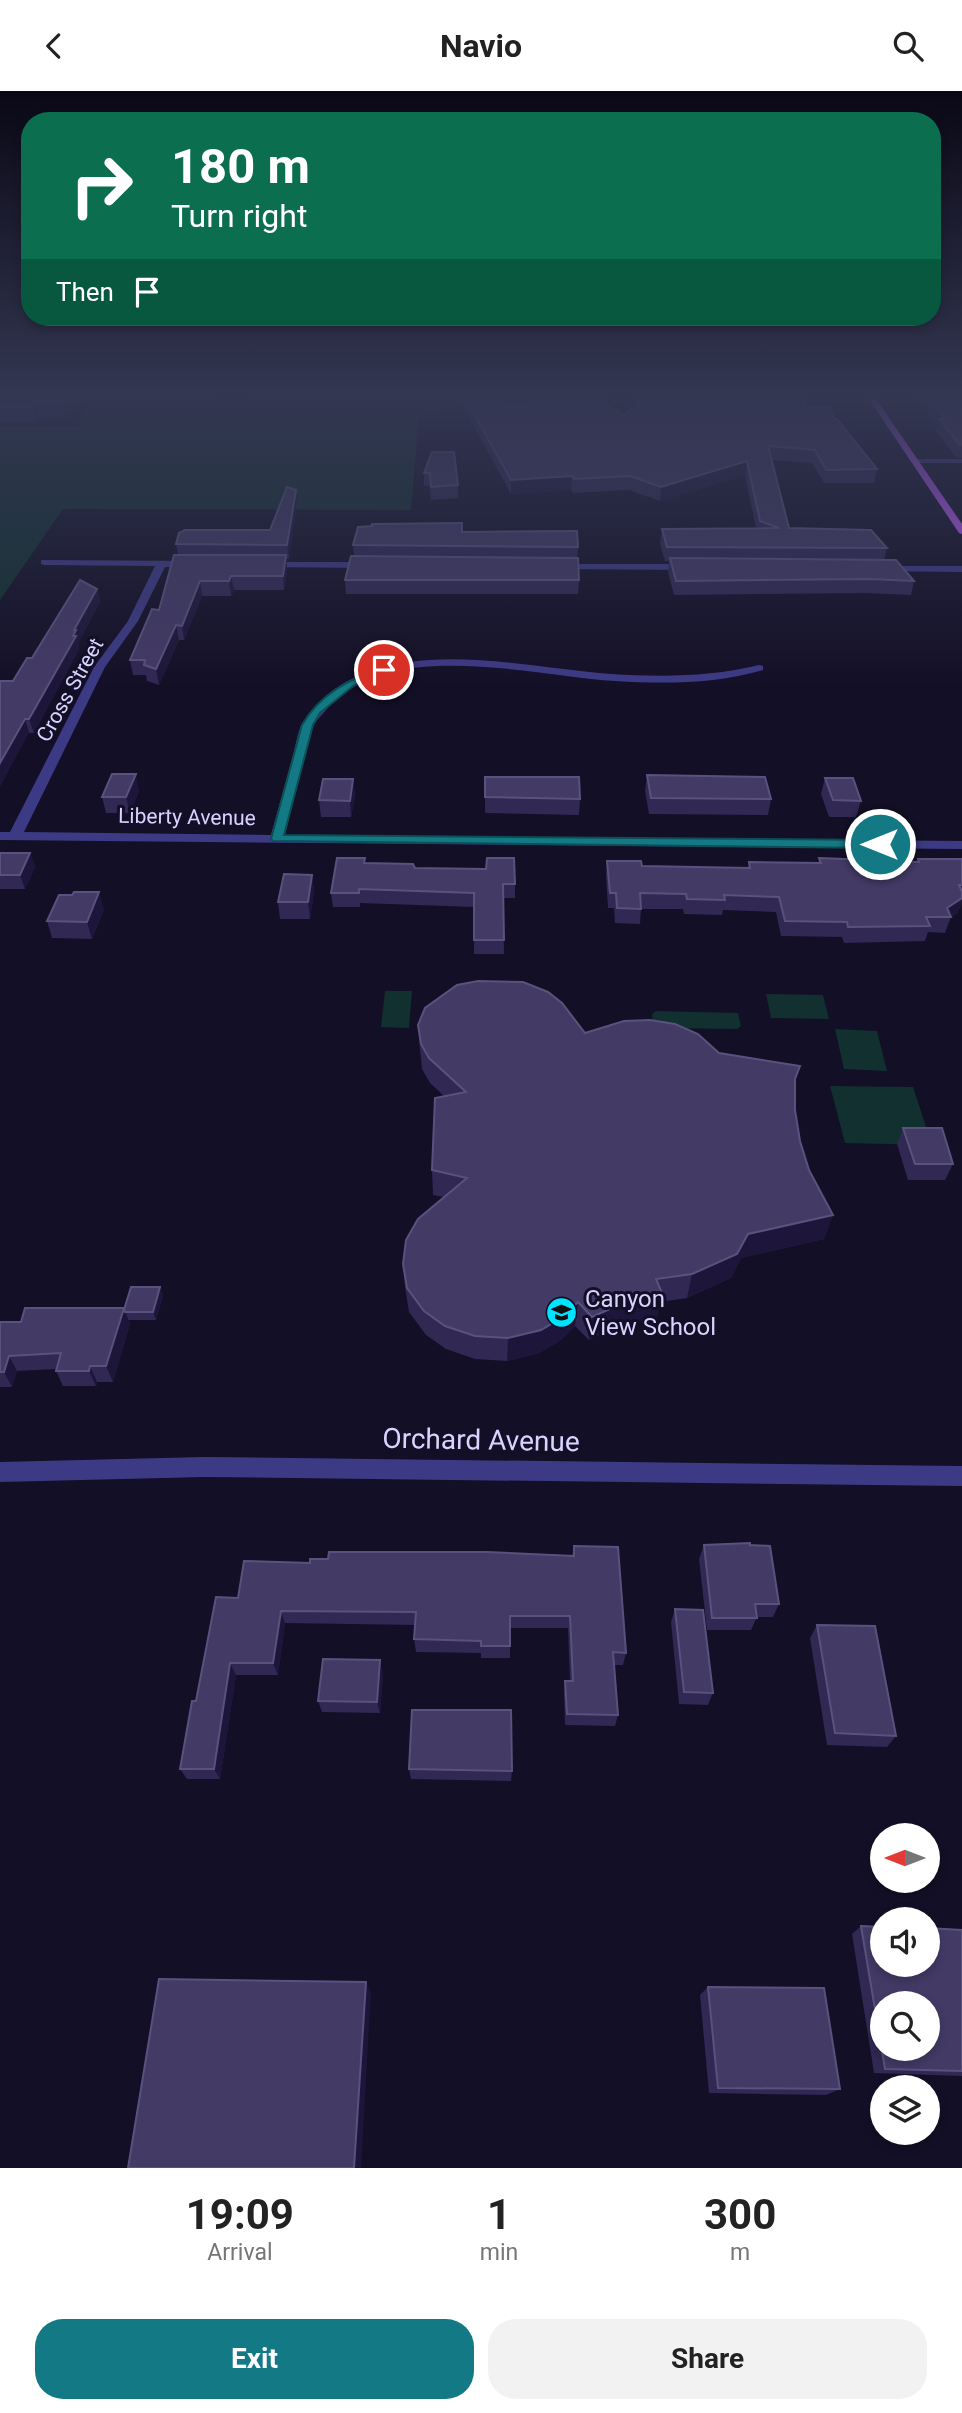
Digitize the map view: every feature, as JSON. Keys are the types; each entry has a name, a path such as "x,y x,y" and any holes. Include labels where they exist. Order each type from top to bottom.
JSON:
{"main road":[{"path":"936,493 962,531"}],"street":[{"path":"44,562 202,564"},
{"name":"Cross Street","path":"15,836 100,667 134,621 161,563"},
{"path":"257,564 382,565"},
{"path":"547,566 698,567"},
{"path":"864,568 962,569"},
{"path":"277,839 307,725 315,711 349,684 384,670 440,663 473,663 597,677 689,677 727,676 759,668"},
{"name":"Liberty Avenue","path":"0,836 962,845"},
{"name":"Orchard Avenue","path":"0,1472 218,1467 962,1476"}],"green space":[{"path":"0,493 412,493 411,510 63,509 0,600"},
{"path":"385,991 412,991 409,1028 381,1027"},
{"path":"766,994 823,995 829,1019 771,1018"},
{"path":"656,1011 738,1013 741,1026 737,1029 658,1028 653,1025 652,1014"},
{"path":"835,1029 877,1031 887,1071 844,1069"},
{"path":"830,1086 913,1087 932,1145 845,1143"}],"building":[{"path":"285,493 296,493 287,545 176,544 179,533 185,530 270,530"},
{"path":"754,493 780,493 789,528 871,530 887,548 667,547 662,529 779,528 760,521"},
{"path":"462,523 462,532 577,531 578,547 353,545 358,527 372,524"},
{"path":"174,555 286,555 283,576 231,576 229,581 200,581 182,626 176,625 156,669 144,665 145,660 130,660 152,609 159,610"},
{"path":"351,556 578,558 579,580 345,580"},
{"path":"670,558 896,560 914,581 676,581"},
{"path":"80,580 97,589 74,630 73,636 76,636 29,719 25,719 0,763 0,681 13,681 27,658 32,658"},
{"path":"112,774 136,774 126,797 102,797"},
{"path":"647,775 765,777 771,799 651,798"},
{"path":"485,777 579,777 580,799 485,797"},
{"path":"825,778 853,778 861,801 833,800"},
{"path":"323,779 353,779 350,801 319,800"},
{"path":"0,853 30,853 20,875 0,875"},
{"path":"337,858 365,858 364,863 413,864 415,868 486,869 487,858 514,858 515,884 503,884 504,940 474,940 474,893 359,889 359,893 331,893"},
{"path":"819,858 919,862 918,859 962,859 962,885 959,885 962,898 947,908 951,917 926,917 930,926 848,927 847,922 785,921 779,897 724,895 725,900 687,899 686,894 640,893 641,909 617,908 616,893 610,893 607,861 641,861 642,866 750,868 749,862 821,863"},
{"path":"284,874 312,875 308,902 278,902"},
{"path":"74,892 99,892 87,922 47,921 59,895 72,895"},
{"name":"Canyon View School","path":"478,981 523,982 548,992 562,1003 585,1033 624,1021 650,1020 675,1024 698,1034 719,1053 800,1066 795,1079 795,1110 800,1141 809,1170 833,1215 748,1234 737,1254 692,1274 656,1279 662,1293 623,1303 592,1317 578,1302 563,1317 541,1330 508,1338 475,1336 445,1326 424,1311 407,1288 403,1264 406,1240 418,1219 467,1178 432,1170 435,1098 466,1092 429,1058 421,1044 418,1025 425,1008 457,985"},
{"path":"903,1128 942,1128 953,1164 915,1164"},
{"path":"131,1287 160,1287 153,1312 125,1312"},
{"path":"25,1308 124,1308 106,1366 90,1366 89,1371 56,1371 61,1353 9,1356 4,1372 0,1372 0,1322 21,1322"},
{"path":"750,1543 770,1546 779,1604 755,1604 757,1618 712,1618 704,1545"},
{"path":"574,1546 618,1547 626,1653 613,1652 618,1715 567,1714 565,1681 573,1681 570,1616 510,1616 510,1646 481,1646 481,1641 414,1639 416,1612 281,1611 273,1663 230,1663 214,1769 180,1769 192,1701 196,1701 216,1597 238,1598 244,1561 310,1563 310,1559 328,1559 329,1552 487,1552 574,1556"},
{"path":"675,1609 703,1610 713,1693 684,1692"},
{"path":"817,1625 875,1626 896,1736 835,1733"},
{"path":"323,1659 380,1660 377,1702 318,1701"},
{"path":"412,1710 511,1710 512,1771 409,1769"},
{"path":"861,1926 870,1926 870,1977 940,1977 940,1929 962,1930 962,2071 885,2069 884,2061 940,2061 940,1991 872,1991"},
{"path":"159,1979 366,1982 354,2168 128,2168"},
{"path":"708,1987 824,1988 840,2089 718,2088"}],"place":[{"name":"Canyon View School","path":"562,1313"}],"route":[{"path":"384,670 349,684 315,711 307,725 277,839 880,844"}]}
